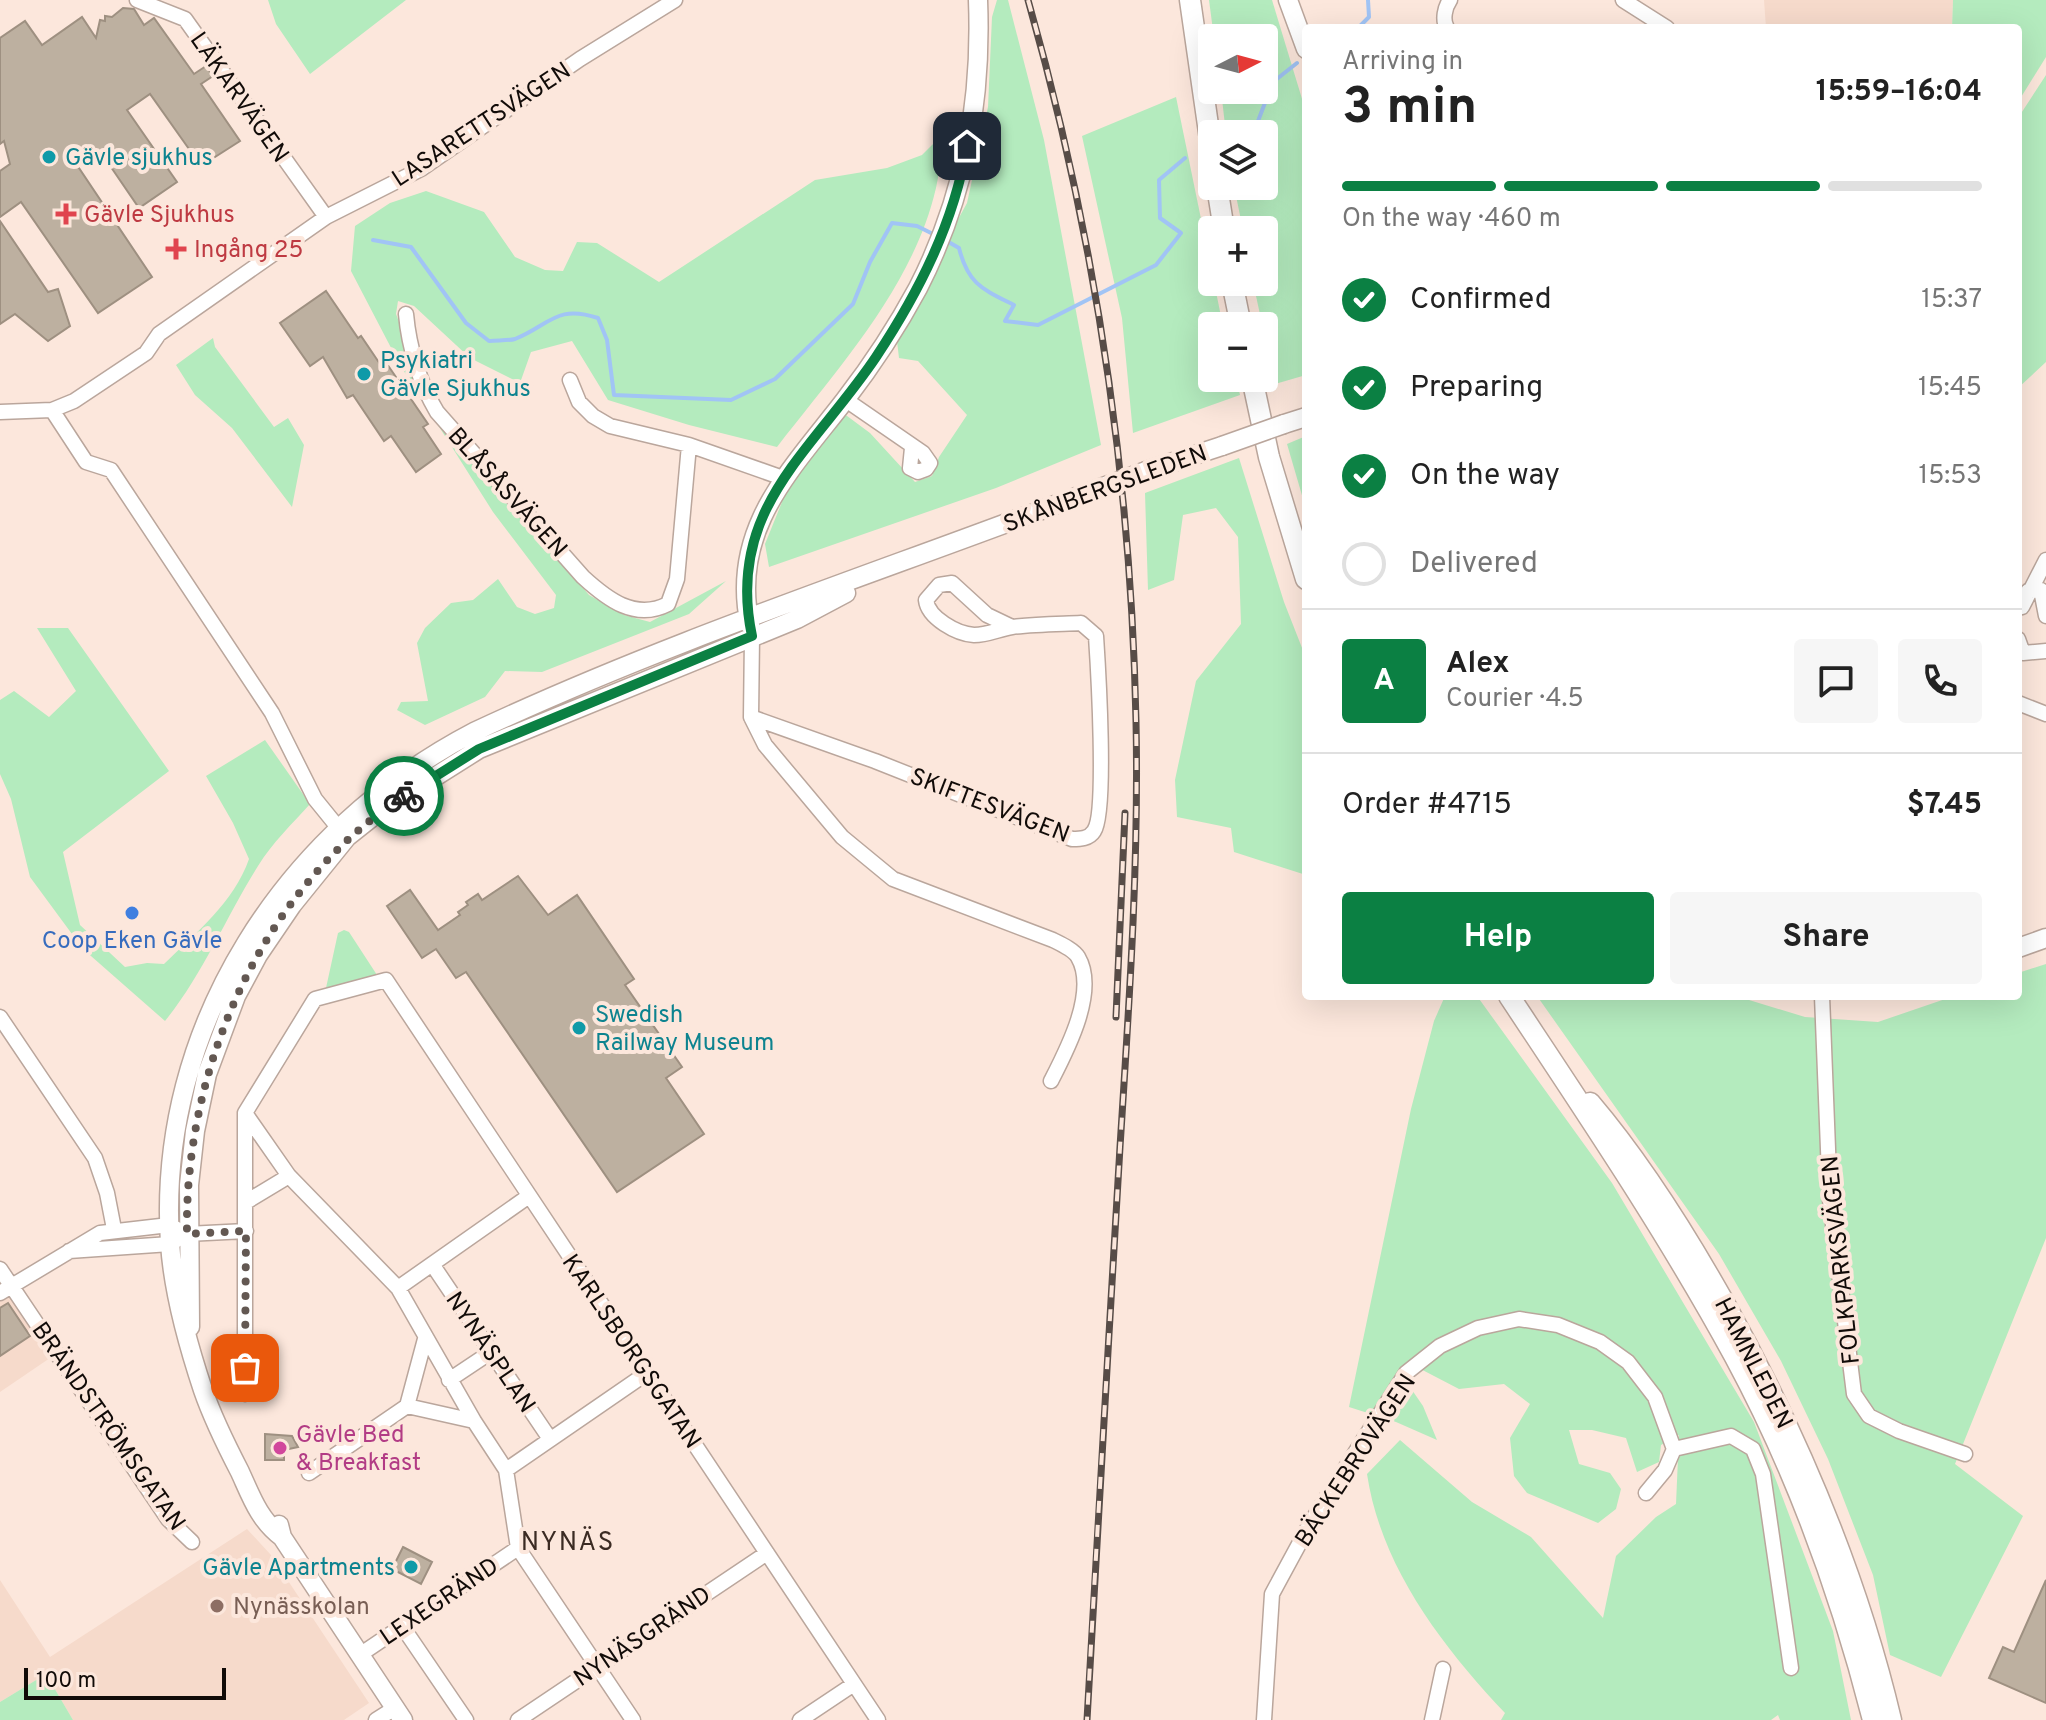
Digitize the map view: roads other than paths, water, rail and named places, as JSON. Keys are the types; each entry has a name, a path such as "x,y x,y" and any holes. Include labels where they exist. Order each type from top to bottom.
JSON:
{"main road":[{"path":"1190,0 1207,120"},
{"path":"1255,392 1269,457 1302,566"},
{"name":"HAMNLEDEN","path":"1512,1000 1675,1252 1736,1359 1772,1432 1830,1573 1873,1720"},
{"name":"HAMNLEDEN","path":"1541,1045 1638,1163 1682,1231 1750,1349 1808,1472 1845,1563 1891,1720"}],"street":[{"name":"LÄKARVÄGEN","path":"137,0 185,19 326,217"},
{"name":"LASARETTSVÄGEN","path":"0,412 52,410 74,401 146,353 159,334 326,217 421,169 564,69 675,0"},
{"path":"978,0 979,69 960,189 949,220 895,327 846,400 783,478 762,514 750,550 748,617 752,636 751,717 765,745 842,837 893,879 1053,940 1077,955 1084,973 1080,1012 1071,1043 1051,1081"},
{"path":"1288,0 1302,38"},
{"path":"1445,24 1446,5 1450,0"},
{"path":"1623,0 1661,24"},
{"name":"BLÅSÅSVÄGEN","path":"406,314 408,335 427,395 437,412 583,577 600,593 626,608 657,609 668,604 677,579 689,445"},
{"path":"570,380 579,402 593,416 610,426 689,445 783,478"},
{"path":"846,400 912,448"},
{"path":"52,410 86,462 111,470 272,713 315,799 342,833"},
{"name":"SKÅNBERGSLEDEN","path":"399,1714 282,1537 278,1524 255,1487 241,1476 211,1412 174,1284 169,1225 172,1163 183,1095 201,1036 221,988 246,941 280,891 432,754 474,732 748,617 905,563 1146,471 1302,418"},
{"path":"2022,607 2046,560"},
{"name":"SKÅNBERGSLEDEN","path":"189,1342 192,1302 187,1234 195,1131 219,1038 258,955 342,833 479,749 797,619 905,563"},
{"path":"952,583 987,615 1012,627 989,634 970,635 941,622 929,609 926,600 939,585 952,583"},
{"path":"2028,591 2041,590 2046,616"},
{"name":"SKIFTESVÄGEN","path":"751,717 875,761 1072,839 1082,839 1093,833 1099,819 1100,721 1096,636 1081,623 1012,627"},
{"path":"2022,650 2023,653 2046,651"},
{"path":"2022,705 2046,714"},
{"path":"2022,947 2046,938"},
{"name":"KARLSBORGSGATAN","path":"245,1113 315,999 386,980 878,1720"},
{"name":"FOLKPARKSVÄGEN","path":"1822,1000 1830,1200 1854,1394 1869,1416 1899,1431 1965,1454"},
{"path":"0,1017 95,1158 107,1193 114,1229"},
{"path":"245,1113 245,1394"},
{"name":"NYNÄSPLAN","path":"245,1113 289,1176 398,1288 449,1380 506,1470"},
{"path":"246,1202 289,1176"},
{"path":"398,1288 529,1196"},
{"path":"6,1290 86,1239 114,1229 169,1225 187,1234"},
{"path":"68,1251 170,1244 187,1234 246,1231"},
{"name":"NYNÄSPLAN","path":"432,1264 550,1439"},
{"name":"BRÄNDSTRÖMSGATAN","path":"0,1269 6,1290 168,1519 192,1542"},
{"name":"BÄCKEBROVÄGEN","path":"1264,1720 1272,1594 1311,1522 1406,1373 1440,1346 1478,1328 1519,1319 1558,1325 1600,1342 1628,1362 1655,1397 1674,1449"},
{"name":"NYNÄSPLAN","path":"407,1406 425,1339"},
{"path":"449,1380 491,1352"},
{"path":"633,1720 518,1548 506,1470 647,1373"},
{"path":"309,1473 407,1406 474,1421"},
{"path":"1646,1493 1665,1470 1674,1449 1731,1436 1753,1449 1763,1474 1791,1668"},
{"name":"LEXEGRÄND","path":"361,1654 518,1548"},
{"name":"NYNÄSGRÄND","path":"518,1720 767,1553"},
{"path":"402,1626 466,1720"},
{"path":"1432,1720 1443,1669"},
{"path":"800,1720 854,1684"},
{"path":"376,1720 399,1714"}],"waterway":[{"path":"1362,24 1369,17 1368,0"},
{"path":"1258,120 1273,82 1297,63"},
{"path":"945,240 959,248 967,270 978,284 1014,305 1005,321 1038,325 1156,265 1181,233 1160,218 1159,180 1185,158"},
{"path":"373,240 411,247 466,323 489,341 515,339 554,318 572,313 584,314 598,318 607,340 614,395 731,400 775,379 853,304 870,262 892,223 917,226 937,236"}],"railway":[{"path":"1028,0 1052,88 1090,267 1117,448 1133,630 1136,828 1132,934 1087,1720"},
{"path":"1116,1017 1125,813"}],"place":[{"name":"Gävle sjukhus","path":"49,157"},
{"name":"Gävle Sjukhus","path":"66,214"},
{"name":"Ingång 25","path":"176,249"},
{"name":"Psykiatri Gävle Sjukhus","path":"364,374"},
{"name":"Coop Eken Gävle","path":"132,913"},
{"name":"Swedish Railway Museum","path":"579,1028"},
{"name":"Gävle Bed & Breakfast","path":"280,1448"},
{"name":"Gävle Apartments","path":"411,1567"},
{"name":"Nynässkolan","path":"217,1606"}],"district":[{"name":"NYNÄS","path":"568,1541"}]}
